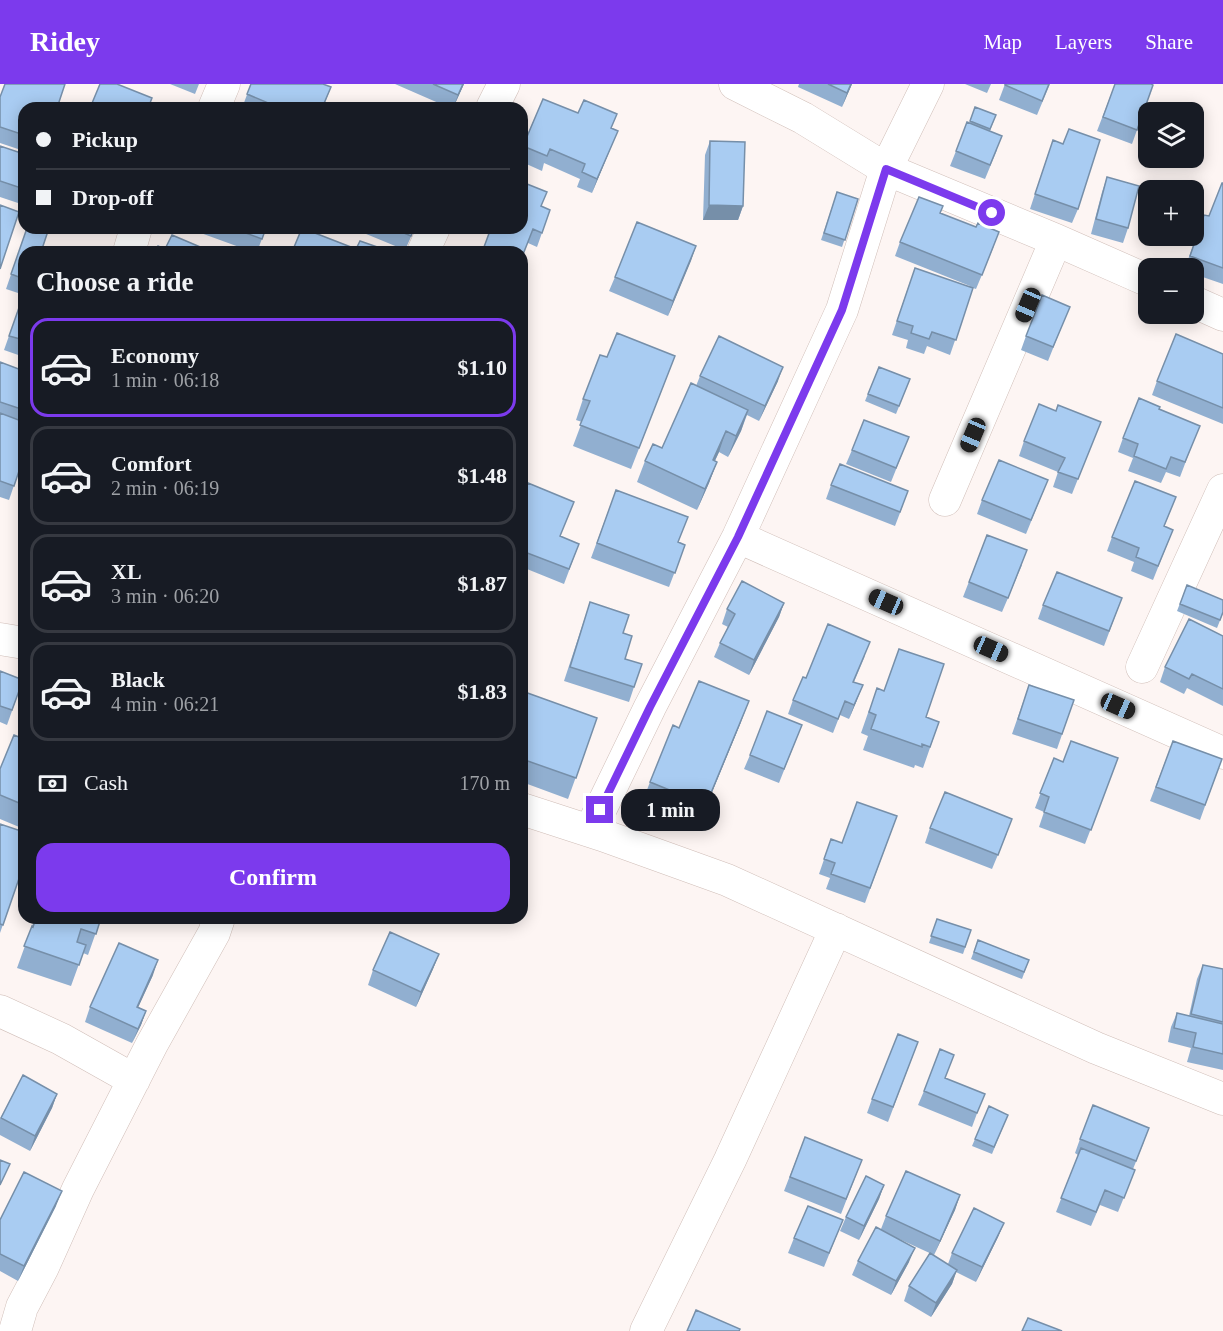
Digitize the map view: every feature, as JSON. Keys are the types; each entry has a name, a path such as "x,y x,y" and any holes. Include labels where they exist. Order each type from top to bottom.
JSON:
{"street":[{"path":"217,102 225,84"},
{"path":"495,102 504,84"},
{"path":"735,84 803,118 886,169 1138,276"},
{"path":"590,831 650,707 738,537 842,310 886,169 928,84"},
{"path":"945,500 1056,240"},
{"path":"1204,306 1223,315"},
{"path":"1142,667 1223,490"},
{"path":"738,537 1223,753"},
{"path":"0,639 18,642"},
{"path":"528,810 727,880 1086,1043 1223,1099"},
{"path":"15,1331 22,1307 44,1267 78,1189 217,924"},
{"path":"646,1331 730,1160 836,929"},
{"path":"0,1011 61,1039 134,1080"}],"building":[{"path":"5,84 65,84 59,102 18,102 18,133 0,127 0,97"},
{"path":"100,84 117,84 152,98 150,102 92,102"},
{"path":"251,84 323,84 331,87 325,102 266,102 247,94"},
{"path":"433,84 463,84 458,95"},
{"path":"828,84 851,84 847,93"},
{"path":"1005,84 1049,84 1042,101"},
{"path":"1115,84 1153,85 1147,102 1138,102 1137,130 1103,117"},
{"path":"543,99 578,113 584,100 617,114 611,128 618,131 597,179 582,172 585,164 550,149 547,156 528,148 528,134"},
{"path":"975,107 996,115 990,129 970,121"},
{"path":"967,122 1002,136 990,165 956,151"},
{"path":"1069,129 1100,140 1078,209 1035,194 1053,140 1063,144"},
{"path":"710,141 745,142 743,206 709,205"},
{"path":"0,146 18,152 18,187 0,181"},
{"path":"1107,177 1138,186 1128,228 1096,219"},
{"path":"1223,183 1223,268 1204,261 1204,258 1190,256 1193,246 1204,246 1204,215 1209,216"},
{"path":"528,184 547,192 541,206 550,210 542,233 533,229 526,246 484,246 489,234 528,234"},
{"path":"837,192 858,199 845,240 824,233"},
{"path":"919,197 943,206 940,213 976,227 978,223 999,232 982,275 900,242"},
{"path":"0,205 18,212 18,215 0,269"},
{"path":"637,222 696,246 673,301 615,277"},
{"path":"25,234 47,234 43,246 21,246"},
{"path":"248,234 264,234 262,239"},
{"path":"300,234 317,234 348,246 294,246"},
{"path":"172,235 198,246 166,246"},
{"path":"360,241 374,246 358,246"},
{"path":"18,254 18,277 11,274"},
{"path":"915,268 973,288 956,340 932,332 929,339 911,333 913,326 897,321"},
{"path":"1042,295 1070,307 1053,347 1026,336"},
{"path":"18,310 18,338 9,336"},
{"path":"617,333 675,356 639,448 580,425 590,401 583,399 600,355 607,357"},
{"path":"1176,334 1223,354 1223,408 1157,381"},
{"path":"719,336 783,367 765,406 700,376"},
{"path":"0,362 18,369 18,408 0,402"},
{"path":"879,367 910,379 899,406 868,394"},
{"path":"691,383 748,410 736,436 726,431 713,460 717,462 705,489 645,461 653,444 662,448"},
{"path":"1139,398 1200,426 1185,462 1171,457 1166,469 1134,456 1138,444 1123,438"},
{"path":"1039,404 1056,411 1058,405 1101,422 1078,479 1058,472 1065,458 1024,441"},
{"path":"0,413 18,420 18,474 14,486 0,481"},
{"path":"864,420 909,437 896,468 852,450"},
{"path":"999,460 1048,480 1031,520 982,500"},
{"path":"840,464 908,491 900,512 831,485"},
{"path":"1135,481 1176,497 1164,526 1173,530 1158,566 1136,557 1139,548 1112,537"},
{"path":"528,483 574,502 560,536 579,544 569,569 528,553"},
{"path":"616,490 688,517 678,542 685,545 675,573 597,543"},
{"path":"987,535 1027,550 1008,598 969,582"},
{"path":"1057,572 1122,598 1109,631 1043,605"},
{"path":"742,581 784,603 754,660 720,643 735,614 727,609"},
{"path":"1187,585 1223,600 1220,620 1180,604"},
{"path":"590,602 629,615 623,633 632,636 625,659 642,664 634,687 570,667"},
{"path":"1189,619 1223,636 1223,689 1192,674 1189,679 1165,667"},
{"path":"828,624 870,642 853,682 863,685 854,705 845,701 838,719 793,700 803,677 806,678"},
{"path":"899,649 944,664 926,717 939,722 930,747 922,744 922,747 871,729 876,715 869,712 877,688 884,691"},
{"path":"0,671 18,678 18,694 12,710 0,706"},
{"path":"699,681 749,701 706,805 650,782 673,725 679,728"},
{"path":"1029,685 1074,700 1062,734 1018,719"},
{"path":"528,693 597,718 576,778 528,761"},
{"path":"767,711 802,725 784,769 750,755"},
{"path":"14,735 18,737 18,802 0,795 0,769"},
{"path":"1071,741 1118,758 1091,830 1044,812 1049,797 1040,793 1054,758 1063,762"},
{"path":"1173,741 1222,759 1205,805 1156,787"},
{"path":"945,792 1012,819 998,855 930,828"},
{"path":"857,802 897,816 870,888 831,874 835,863 824,859 831,839 842,843"},
{"path":"0,824 18,830 18,881 3,925 0,924"},
{"path":"937,919 971,930 965,947 931,936"},
{"path":"34,924 99,924 96,934 81,929 77,942 86,945 79,965 24,946"},
{"path":"390,932 439,954 421,992 373,970"},
{"path":"978,940 1029,960 1024,972 974,952"},
{"path":"119,943 158,960 137,1007 146,1011 138,1029 90,1007"},
{"path":"1203,965 1223,969 1223,1022 1191,1014"},
{"path":"1177,1013 1223,1024 1223,1054 1193,1047 1196,1033 1174,1028"},
{"path":"898,1034 918,1042 893,1107 872,1099"},
{"path":"940,1049 954,1055 945,1078 985,1094 977,1113 924,1091"},
{"path":"23,1075 57,1094 35,1136 1,1118"},
{"path":"1093,1105 1149,1128 1136,1161 1080,1139"},
{"path":"989,1106 1008,1115 994,1147 975,1139"},
{"path":"805,1137 862,1160 846,1199 790,1177"},
{"path":"1081,1148 1135,1170 1124,1198 1105,1190 1096,1212 1061,1198"},
{"path":"0,1160 10,1164 0,1185"},
{"path":"906,1171 960,1195 940,1241 886,1216"},
{"path":"24,1172 62,1191 24,1266 0,1254 0,1220"},
{"path":"866,1176 884,1185 864,1226 846,1217"},
{"path":"808,1206 843,1220 829,1253 794,1238"},
{"path":"974,1208 1004,1223 982,1267 952,1253"},
{"path":"876,1227 915,1248 896,1281 858,1261"},
{"path":"930,1253 957,1270 936,1303 909,1286"},
{"path":"696,1310 740,1329 739,1331 687,1331"},
{"path":"1028,1318 1062,1331 1022,1331"}],"route":[{"path":"600,810 650,707 738,537 842,310 864,246 886,169 992,213"}]}
